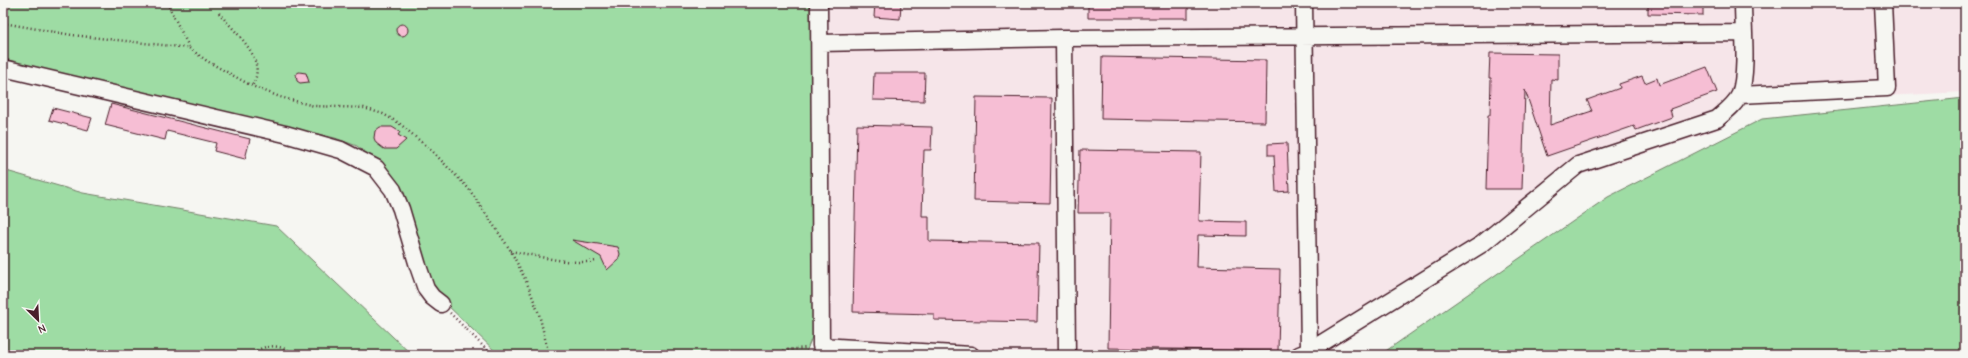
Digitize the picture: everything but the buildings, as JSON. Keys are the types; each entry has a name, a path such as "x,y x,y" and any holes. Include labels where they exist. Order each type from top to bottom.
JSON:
{"street":[{"path":"819,3 821,346 971,355"},
{"path":"1304,3 1305,354"},
{"path":"1305,354 1482,244 1578,165 1717,119 1730,108 1740,95 1743,71 1743,3"},
{"path":"1740,95 1887,88 1883,3"},
{"path":"820,43 1064,38 1744,33"},
{"path":"1064,38 1067,355"},
{"path":"3,68 285,134 341,150 376,168 393,190 401,209 426,289 432,297 441,304"}],"path":[{"path":"167,3 189,48"},
{"path":"219,13 246,43 251,52 256,65 257,77 252,86"},
{"path":"511,251 568,262 584,263 597,261"},
{"path":"441,304 492,355"},
{"path":"250,355 263,347 274,345 288,350 296,355"},
{"path":"777,355 785,350 821,346"}],"shaded area":[{"path":"810,3 1965,3 1965,92 1743,103 1731,120 1717,130 1578,176 1487,252 1322,355 816,355 814,332"}],"green space":[{"path":"3,3 810,3 815,329 805,355 499,355 443,301 432,284 385,169 357,146 335,138 3,60"},
{"path":"1965,98 1965,355 1380,355 1608,197 1762,119"},
{"path":"3,170 83,193 276,226 412,355 3,355"}]}
